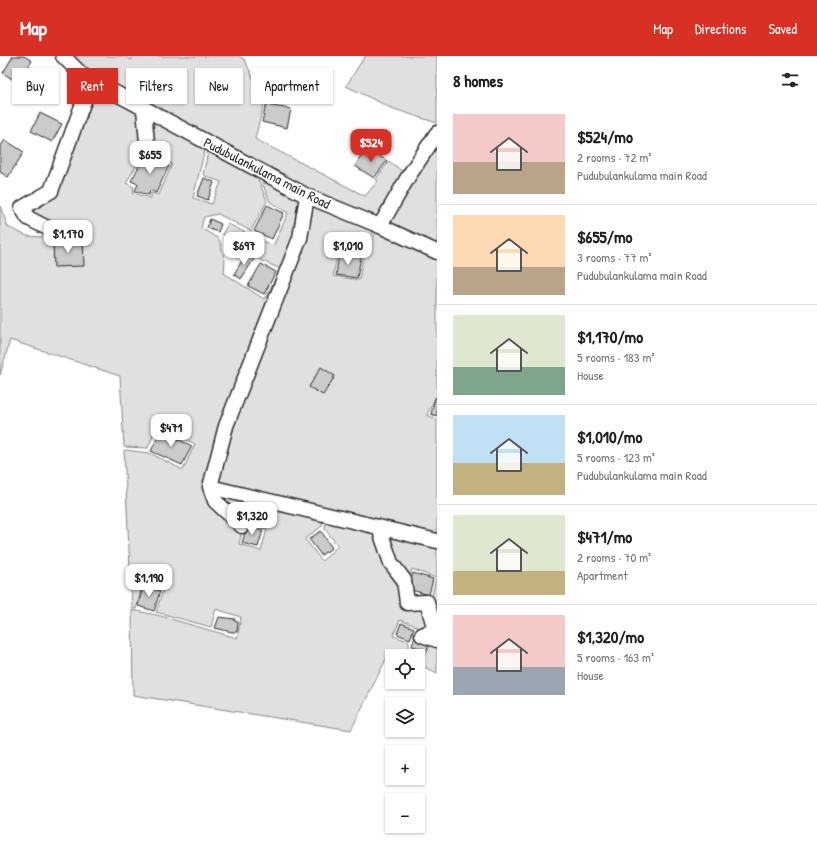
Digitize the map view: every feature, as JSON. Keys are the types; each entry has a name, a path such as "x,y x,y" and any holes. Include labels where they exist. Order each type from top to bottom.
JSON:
{"street":[{"name":"Pudubulankulama main Road","path":"63,56 75,68"},
{"name":"Pudubulankulama main Road","path":"118,95 307,196 380,226 437,252"},
{"path":"57,233 28,218 22,208 51,191 83,104"},
{"path":"144,109 148,154"},
{"path":"380,226 408,177 437,133"},
{"path":"242,526 216,501 210,487 226,426 300,238 307,196"},
{"path":"210,487 437,542"},
{"path":"378,528 391,563 404,580 407,604 427,602 435,630 422,635 437,640"}],"shaded area":[{"path":"69,56 124,56 131,60 133,56 239,56 245,60 251,74 251,104 264,104 255,139 365,196 378,181 376,179 389,161 407,175 379,224 327,203 143,104 187,104 187,68 126,68 126,95 118,90 118,68 81,68"},
{"path":"365,56 437,56 437,123 391,108 346,86"},
{"path":"118,97 126,101 126,104 131,104 142,110 144,153 126,183 134,187 133,193 151,198 151,193 159,195 172,164 150,154 146,113 206,145 193,198 212,204 221,182 203,175 209,147 256,174 267,201 251,231 218,214 204,217 201,228 219,239 225,260 224,273 264,299 281,269 262,261 247,251 246,246 230,240 222,234 228,224 273,246 288,213 270,202 259,175 304,198 299,237 207,486 243,528 239,544 261,551 267,529 245,524 213,489 323,516 322,526 305,539 322,561 338,546 325,529 326,517 376,530 401,582 404,605 426,605 433,629 421,631 416,626 400,620 393,636 409,641 409,648 413,649 385,649 385,661 351,730 133,695 132,610 157,615 237,638 241,617 216,609 211,627 156,612 163,590 143,583 136,609 132,608 124,450 150,453 183,470 195,444 157,425 148,448 124,447 120,376 10,340 0,375 0,206 8,227 27,236 57,236 26,209 53,193 86,104 118,104"},
{"path":"437,132 437,251 382,225"},
{"path":"308,198 376,227 361,255 338,251 333,276 359,280 363,257 378,228 437,256 437,396 427,415 437,419 437,539 212,486"},
{"path":"381,530 437,543 437,623 431,600 436,578 412,569 408,582"},
{"path":"432,641 437,643 437,673 425,667 425,652 427,653"}],"building":[{"path":"13,56 24,56 32,61 28,68 12,68 12,79 3,73"},
{"path":"266,105 291,109 287,128 262,122"},
{"path":"40,113 62,124 52,142 31,131"},
{"path":"5,140 24,152 8,177 0,172 0,147"},
{"path":"367,147 387,161 374,178 355,166"},
{"path":"145,155 169,166 156,193 150,190 149,195 135,191 138,184 131,181"},
{"path":"204,178 214,182 208,200 197,196"},
{"path":"267,205 284,213 272,239 254,231"},
{"path":"210,219 221,224 218,232 207,228"},
{"path":"83,240 84,266 54,267 53,241"},
{"path":"231,243 243,248 238,257 227,252"},
{"path":"246,254 254,259 241,279 234,274"},
{"path":"339,254 361,257 357,278 336,275"},
{"path":"261,264 276,272 264,294 248,286"},
{"path":"321,367 335,376 323,395 309,387"},
{"path":"435,398 437,399 437,416 431,414"},
{"path":"161,431 192,446 182,465 151,451"},
{"path":"247,526 263,530 258,547 242,543"},
{"path":"321,531 332,548 321,555 309,539"},
{"path":"413,573 433,579 429,595 408,589"},
{"path":"143,586 160,591 154,611 138,606"},
{"path":"219,617 235,619 234,621 238,622 237,632 215,628"},
{"path":"401,623 414,628 410,639 397,634"},
{"path":"415,635 430,640 427,650 412,646"}]}
